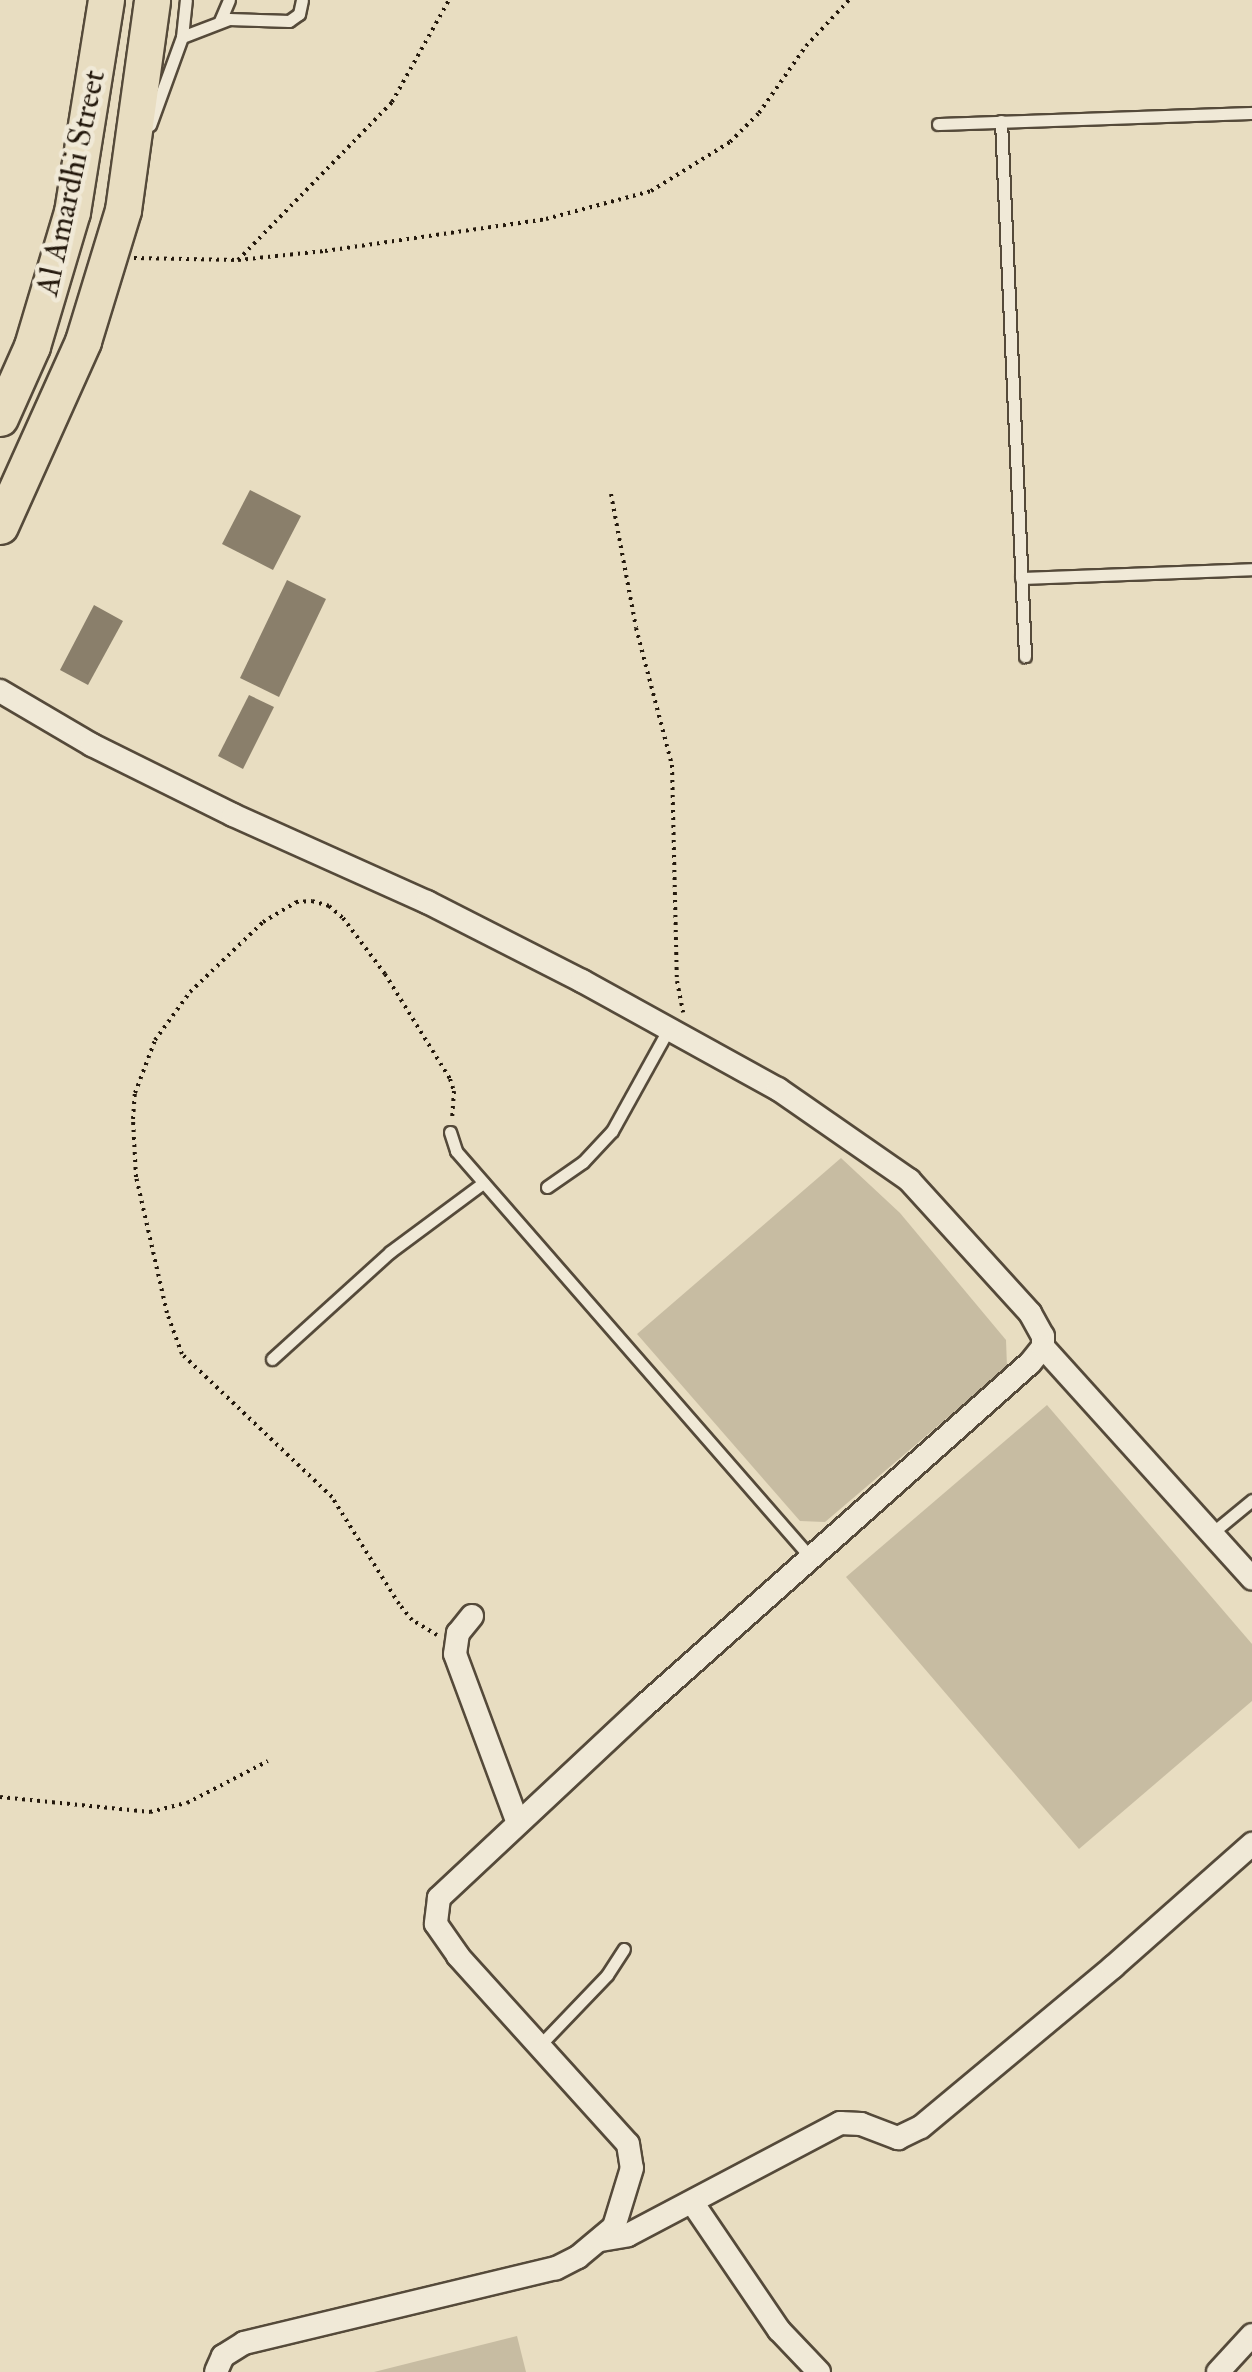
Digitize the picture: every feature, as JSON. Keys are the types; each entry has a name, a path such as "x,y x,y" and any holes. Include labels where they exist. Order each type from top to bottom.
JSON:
{"main road":[{"name":"Al Amardhi Street","path":"0,418 32,346 72,212 106,0"},
{"name":"Al Amardhi Street","path":"0,526 83,341 123,210 152,0"}],"street":[{"path":"0,691 92,746 233,816 427,902 668,1028 830,1122 908,1180 1030,1313 1039,1325 1043,1347 1252,1578"},
{"path":"216,2372 232,2346 556,2268 614,2227 627,2195 632,2168 628,2144 458,1956 436,1924 439,1898 1043,1347"},
{"path":"472,1616 455,1643 458,1666 518,1823"},
{"path":"597,2240 628,2235 840,2124 860,2124 898,2138 921,2127 1113,1968 1252,1844"},
{"path":"692,2202 779,2330 819,2372"},
{"path":"1218,2372 1249,2342"}],"lane":[{"path":"123,210 182,37 186,0"},
{"path":"220,21 230,0"},
{"path":"182,37 220,21 288,21 299,14 302,0"},
{"path":"938,124 1252,113"},
{"path":"1001,121 1024,656"},
{"path":"1021,578 1252,569"},
{"path":"547,1187 583,1162 612,1131 668,1028"},
{"path":"450,1132 456,1151 810,1557"},
{"path":"272,1359 390,1252 483,1182"},
{"path":"1212,1533 1252,1500"},
{"path":"539,2046 607,1975 624,1950"}],"path":[{"path":"238,260 392,102 449,0"},
{"path":"109,256 238,260 546,219 651,192 730,142 759,113 806,46 849,0"},
{"path":"611,494 636,628 672,765 677,981 697,1044"},
{"path":"450,1132 454,1091 444,1069 356,933 329,906 312,901 296,902 272,916 190,992 155,1040 135,1094 132,1119 136,1177 167,1313 182,1354 332,1498 412,1620 455,1643"},
{"path":"0,1797 150,1812 186,1803 268,1761"}],"shaded area":[{"path":"841,1158 900,1213 1006,1340 1007,1367 825,1522 800,1521 637,1334"},
{"path":"1047,1405 1252,1644 1252,1701 1079,1849 846,1577"},
{"path":"517,2336 526,2372 374,2372"}],"building":[{"path":"250,490 301,516 273,570 222,544"},
{"path":"287,580 326,599 279,697 240,678"},
{"path":"94,605 123,621 88,685 60,670"},
{"path":"249,695 274,707 243,769 218,756"}]}
